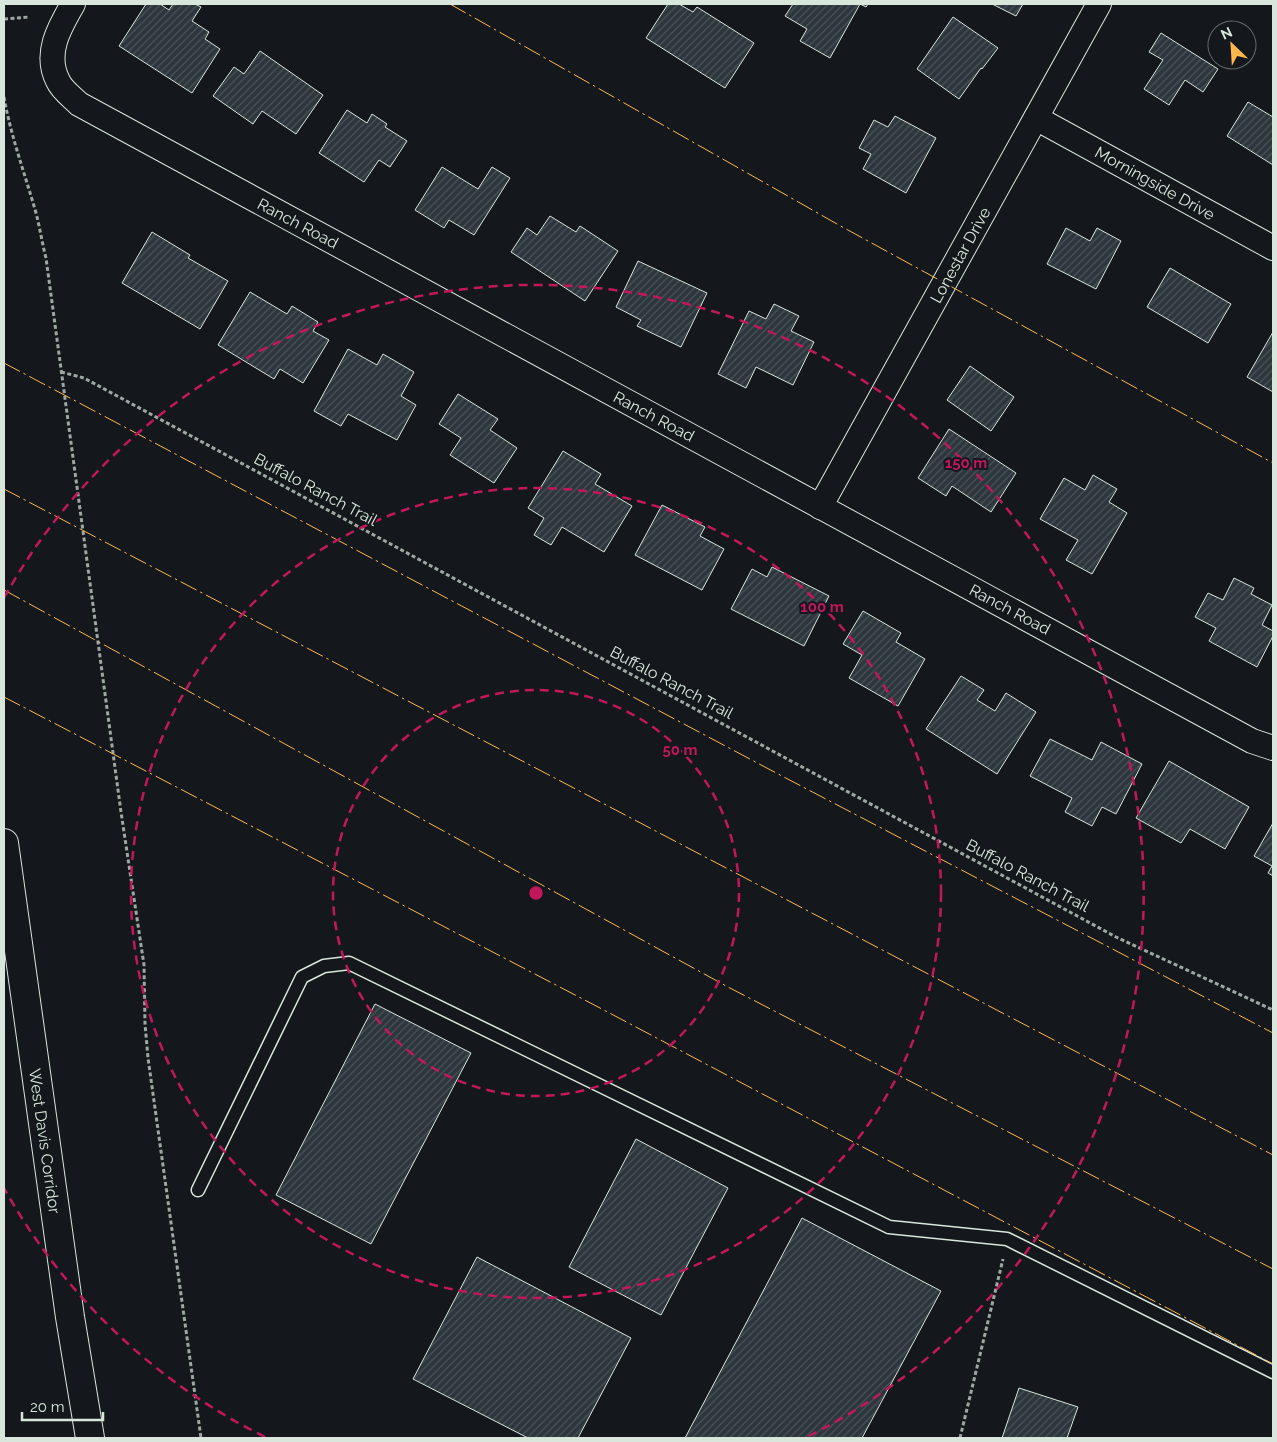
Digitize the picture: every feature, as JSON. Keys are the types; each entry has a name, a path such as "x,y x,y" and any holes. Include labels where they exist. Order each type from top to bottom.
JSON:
{"highway":[{"name":"West Davis Corridor","path":"4,843 70,1317 90,1438"}],"street":[{"name":"Ranch Road","path":"73,4 53,44 51,65 59,83 79,104 1252,741 1273,748"},
{"name":"Lonestar Drive","path":"820,507 1099,4"},
{"name":"Morningside Drive","path":"1036,118 1273,248"}],"lane":[{"path":"198,1190 302,977 324,966 349,963 889,1227 1008,1239 1273,1372"}],"path":[{"path":"4,19 29,17"},
{"path":"4,97 21,166 37,216 46,258 119,802 144,966 145,1024 148,1058 201,1438"},
{"name":"Buffalo Ranch Trail","path":"61,372 84,378 1116,937 1273,1010"},
{"path":"960,1438 1008,1239"}],"building":[{"path":"146,4 160,4 169,10 173,4 195,4 201,7 192,21 209,32 205,39 220,49 192,93 119,46"},
{"path":"668,4 679,4 693,12 697,7 754,43 725,88 646,38"},
{"path":"793,4 860,4 830,58 800,41 807,29 785,16"},
{"path":"992,4 1023,4 1016,16"},
{"path":"953,17 998,48 959,99 917,69"},
{"path":"1161,33 1207,62 1207,70 1217,70 1203,92 1185,80 1169,105 1144,89 1163,60 1149,52"},
{"path":"260,51 323,95 296,134 262,111 253,124 213,96 234,67 244,74"},
{"path":"1248,102 1273,117 1273,165 1227,136"},
{"path":"347,110 367,123 372,114 387,124 385,127 407,141 390,167 379,160 364,182 319,153"},
{"path":"895,116 936,138 906,193 863,169 871,154 859,148 874,120 888,127"},
{"path":"442,167 478,189 492,167 510,178 474,235 449,220 444,228 415,210"},
{"path":"550,216 576,232 580,226 618,251 585,301 511,252 527,228 537,235"},
{"path":"1066,228 1090,241 1097,228 1121,241 1096,289 1047,264"},
{"path":"152,232 190,255 188,258 228,281 200,329 122,283"},
{"path":"638,261 707,293 681,347 637,326 641,320 616,307"},
{"path":"1170,268 1231,304 1208,343 1147,307"},
{"path":"250,292 287,314 292,306 318,322 313,331 329,340 303,383 280,369 274,379 218,345"},
{"path":"774,304 799,316 791,331 814,342 793,385 756,367 746,388 718,374 749,311 766,319"},
{"path":"1273,332 1273,392 1247,377"},
{"path":"348,349 377,365 383,354 414,372 401,396 416,405 397,440 348,414 341,426 314,411"},
{"path":"970,366 1014,397 991,431 947,400"},
{"path":"458,394 498,419 490,430 517,448 494,483 450,455 461,438 439,424"},
{"path":"949,429 1016,473 991,512 952,486 946,496 918,478"},
{"path":"563,451 601,474 595,484 632,506 604,552 562,527 551,545 534,535 544,518 528,508"},
{"path":"1093,475 1117,489 1109,502 1127,513 1092,574 1066,560 1078,540 1040,519 1064,478 1085,490"},
{"path":"662,505 705,527 700,536 724,549 702,590 635,555"},
{"path":"772,567 829,596 804,646 731,609 752,569 767,577"},
{"path":"1234,578 1254,588 1251,594 1272,605 1262,625 1273,631 1273,636 1257,667 1209,641 1216,628 1195,617 1208,593 1223,600"},
{"path":"863,611 901,633 896,642 925,659 898,706 849,678 862,655 843,644"},
{"path":"961,676 984,690 977,700 995,711 1006,693 1036,712 997,774 926,729"},
{"path":"1050,739 1092,760 1101,742 1142,764 1116,814 1102,807 1092,826 1065,812 1072,798 1030,776"},
{"path":"1169,761 1249,807 1225,849 1190,829 1181,843 1136,818"},
{"path":"1273,823 1273,876 1268,873 1272,866 1254,856"},
{"path":"375,1004 471,1053 371,1244 276,1195"},
{"path":"636,1139 728,1188 661,1315 569,1267"},
{"path":"802,1218 941,1291 862,1438 685,1438"},
{"path":"477,1257 631,1338 578,1438 528,1438 413,1379"},
{"path":"1019,1388 1078,1407 1067,1438 1002,1438"}],"power":[{"path":"450,4 837,224 1273,463"},
{"path":"4,363 780,775 1273,1033"},
{"path":"4,489 1273,1155"},
{"path":"4,590 728,987 1273,1269"},
{"path":"4,697 600,1008 1273,1364"}]}
